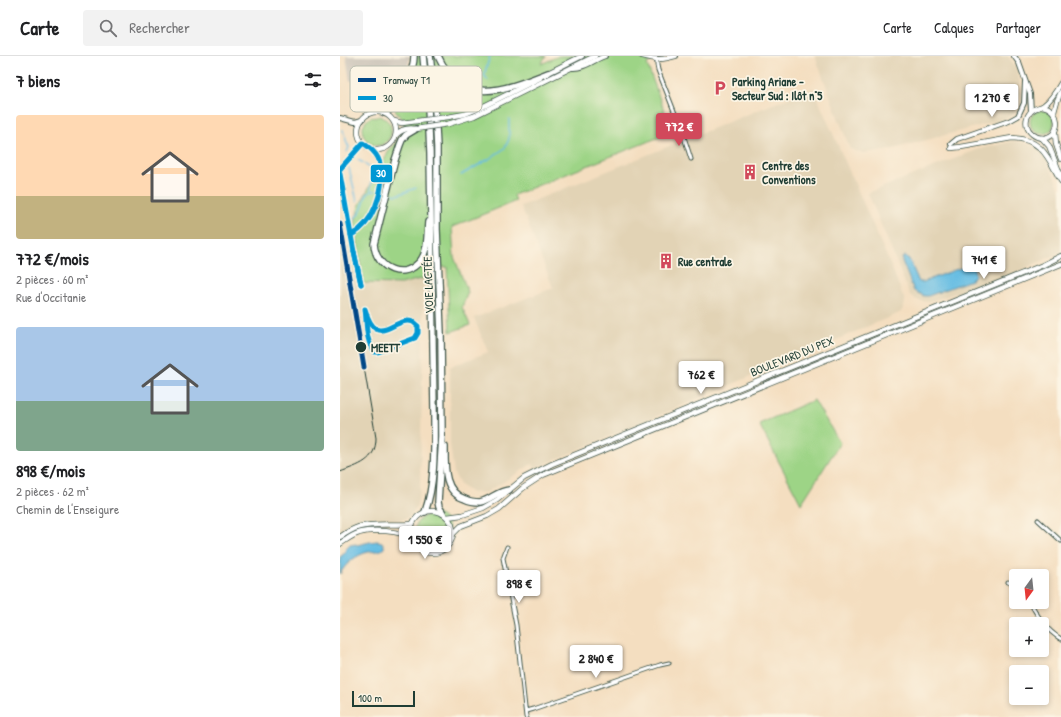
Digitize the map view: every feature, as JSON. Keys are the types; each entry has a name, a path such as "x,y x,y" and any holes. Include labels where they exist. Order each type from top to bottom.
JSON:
{"highway":[{"path":"413,66 414,56"},
{"name":"VOIE LACTÉE","path":"423,56 424,66"},
{"name":"VOIE LACTÉE","path":"430,56 431,66"},
{"path":"438,56 443,66"},
{"path":"482,89 502,89 548,73"},
{"name":"VOIE LACTÉE","path":"425,512 430,499 434,450 428,112"},
{"name":"VOIE LACTÉE","path":"435,112 442,406 442,437 438,502 439,507 445,515"},
{"path":"416,129 406,135 402,140 395,160 374,244 374,251 384,266 389,269 405,270 415,266 422,258 426,246 428,222 431,220"},
{"path":"442,406 445,433 446,476 448,485 454,493 469,501 480,502 501,491 509,490"}],"main road":[{"path":"482,107 582,56"},
{"path":"395,136 398,132 410,128 416,129 448,124 474,116 595,56"},
{"path":"1043,106 1053,96 1061,83"},
{"path":"1057,114 1051,109 1043,106 1037,107 1031,111 1027,119 1027,127 1034,136 1042,138 1049,137 1054,133 1059,127 1057,101 1061,92"},
{"path":"394,121 396,131 395,136 393,141 383,149 371,149 360,139 358,132 362,120 365,116 375,112 385,113 394,121 402,123 448,117 470,112"},
{"path":"1054,133 1061,159"},
{"path":"951,146 961,147 1012,138 1020,138 1031,141 1036,144 1049,158 1061,181"},
{"path":"1042,138 1049,146 1061,176"},
{"name":"BOULEVARD DU PEX","path":"445,515 462,515 478,510 497,500 524,478 552,464 1030,270 1061,256"},
{"name":"BOULEVARD DU PEX","path":"453,534 461,526 487,516 499,509 523,488 543,475 1061,264"},
{"path":"340,544 359,533 368,531 383,531 408,536 418,547 423,551 430,553 436,552 443,550 448,546 451,540 453,528 451,522 445,515 437,511 431,510 420,514 415,518 412,524 412,540"},
{"path":"340,537 358,527 370,524 412,524"}],"street":[{"path":"572,68 585,65 605,56"},
{"path":"642,56 658,59 666,59 676,56"},
{"path":"1014,56 1019,63 1030,94 1031,111"},
{"path":"658,59 658,70 691,159"},
{"path":"951,146 957,139 1009,122 1018,116 1024,104 1025,82"},
{"path":"340,118 355,122 362,120"},
{"path":"340,169 363,143"},
{"path":"1038,520 1061,541"},
{"path":"507,547 503,558 516,625 526,717"},
{"path":"1034,609 1046,627 1061,639"},
{"path":"526,711 660,664 669,663"}],"shaded area":[{"path":"346,56 410,56 408,66 350,66 350,81"},
{"path":"815,56 1008,56 1015,66 1020,81 1021,103 1013,115 1005,119 889,150 863,153 850,149"},
{"path":"813,88 905,301 901,312 535,468 532,464 487,492 472,493 460,485 454,473 450,444 450,367 488,352 474,318 553,288 521,206"},
{"path":"1014,141 1025,143 1037,148 1043,154 1061,191 1061,251 1009,275 929,302 917,300 910,295 868,193 979,149"},
{"path":"348,245 401,284 424,278 420,490 416,509 408,518 396,521 359,522 340,530 340,253"}],"green space":[{"path":"416,56 435,56 441,66 414,66"},
{"path":"440,56 546,56 541,64 559,56 657,56 647,64 672,132 514,195 516,201 452,227 454,257 468,292 462,307 470,325 450,332 447,267 442,267 424,278 401,284 363,283 355,224 359,206 390,149 405,132 403,119 396,112 482,112 482,66 446,66"},
{"path":"1042,110 1051,113 1054,122 1051,131 1042,134 1033,131 1030,122 1033,113"},
{"path":"379,116 389,122 391,132 387,141 381,145 376,145 366,140 363,134 363,128 365,122 371,117"},
{"path":"814,400 840,443 801,504 759,424"},
{"path":"434,513 448,523 449,529 440,543 434,547 425,543 416,535 415,530 417,523 422,517"}],"water":[{"path":"905,256 909,259 919,282 923,282 968,265 974,269 975,273 971,280 928,296 924,296 914,291 902,261 902,258"},
{"path":"377,541 382,542 384,548 379,551 364,553 355,557 345,566 340,574 340,557 346,552 345,550 350,545"}],"waterway":[{"path":"488,80 484,75 490,56"},
{"path":"461,175 505,148 509,139 509,119"},
{"path":"342,130 349,147 347,152"},
{"path":"358,160 371,170 371,191"},
{"path":"349,168 357,201"},
{"path":"393,194 397,195 416,188"},
{"path":"352,220 360,213 367,195 372,191 376,191"}],"tram line":[{"name":"T1","path":"340,224 364,367"},
{"path":"340,472 365,461 370,457 375,446 376,438 364,367"}],"transit line":[{"name":"30","path":"340,169 363,143 375,154 381,167 381,187 375,207 365,224 351,235"},
{"name":"30","path":"340,174 354,252"},
{"name":"30","path":"354,252 361,284"},
{"name":"30","path":"354,252 361,284"},
{"name":"30","path":"365,309 370,322 375,328 380,330 386,329 406,321 413,322 418,326 418,333 415,338 375,352 368,338 365,309"}],"place":[{"name":"Parking Ariane - Secteur Sud : Ilôt n°5","path":"720,88"},
{"name":"Centre des Conventions","path":"750,172"},
{"name":"Rue centrale","path":"666,261"},
{"name":"MEETT","path":"361,347"}]}
